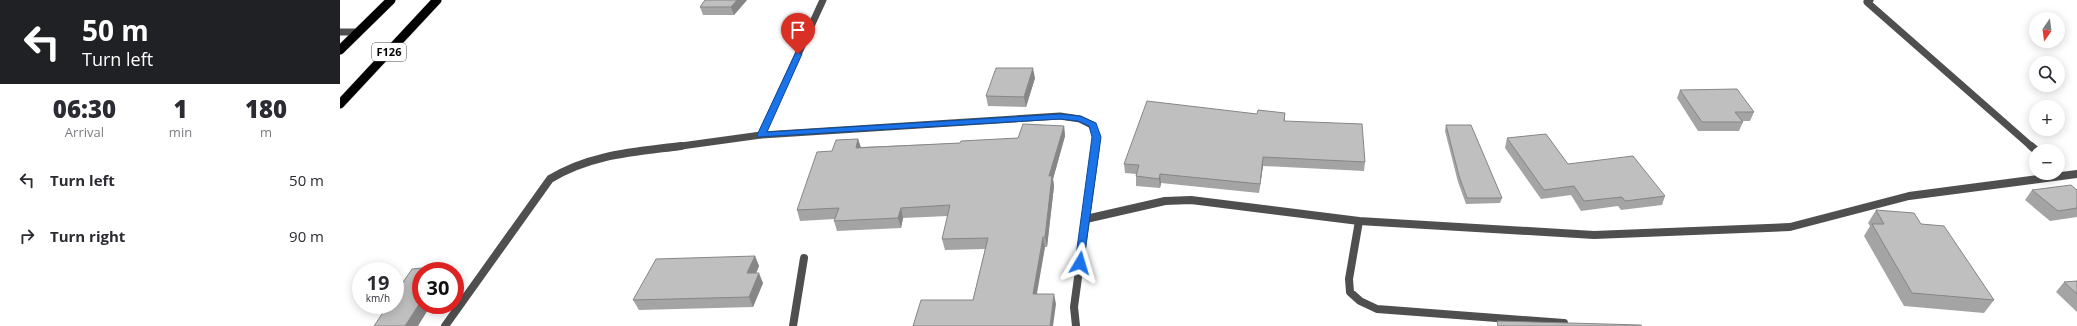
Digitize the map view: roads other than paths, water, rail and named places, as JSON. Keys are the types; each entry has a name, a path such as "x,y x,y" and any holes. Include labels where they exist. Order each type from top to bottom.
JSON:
{"main road":[{"name":"F126","path":"340,50 391,0"},
{"name":"F126","path":"340,104 437,0"}],"street":[{"path":"761,135 823,0"},
{"path":"1870,0 1867,2 2029,144"},
{"path":"340,32 359,32"},
{"path":"445,326 539,192 550,179 570,166 609,156 761,135 1060,116 1080,119 1092,124 1097,137 1074,307 1076,326"},
{"path":"2065,172 2077,174"},
{"path":"1086,219 1165,201 1191,200 1359,221 1594,235 1790,227 1909,196 2029,177"},
{"path":"1359,221 1349,279 1350,292 1360,301 1377,309 1572,324"},
{"path":"794,326 804,258"}]}
